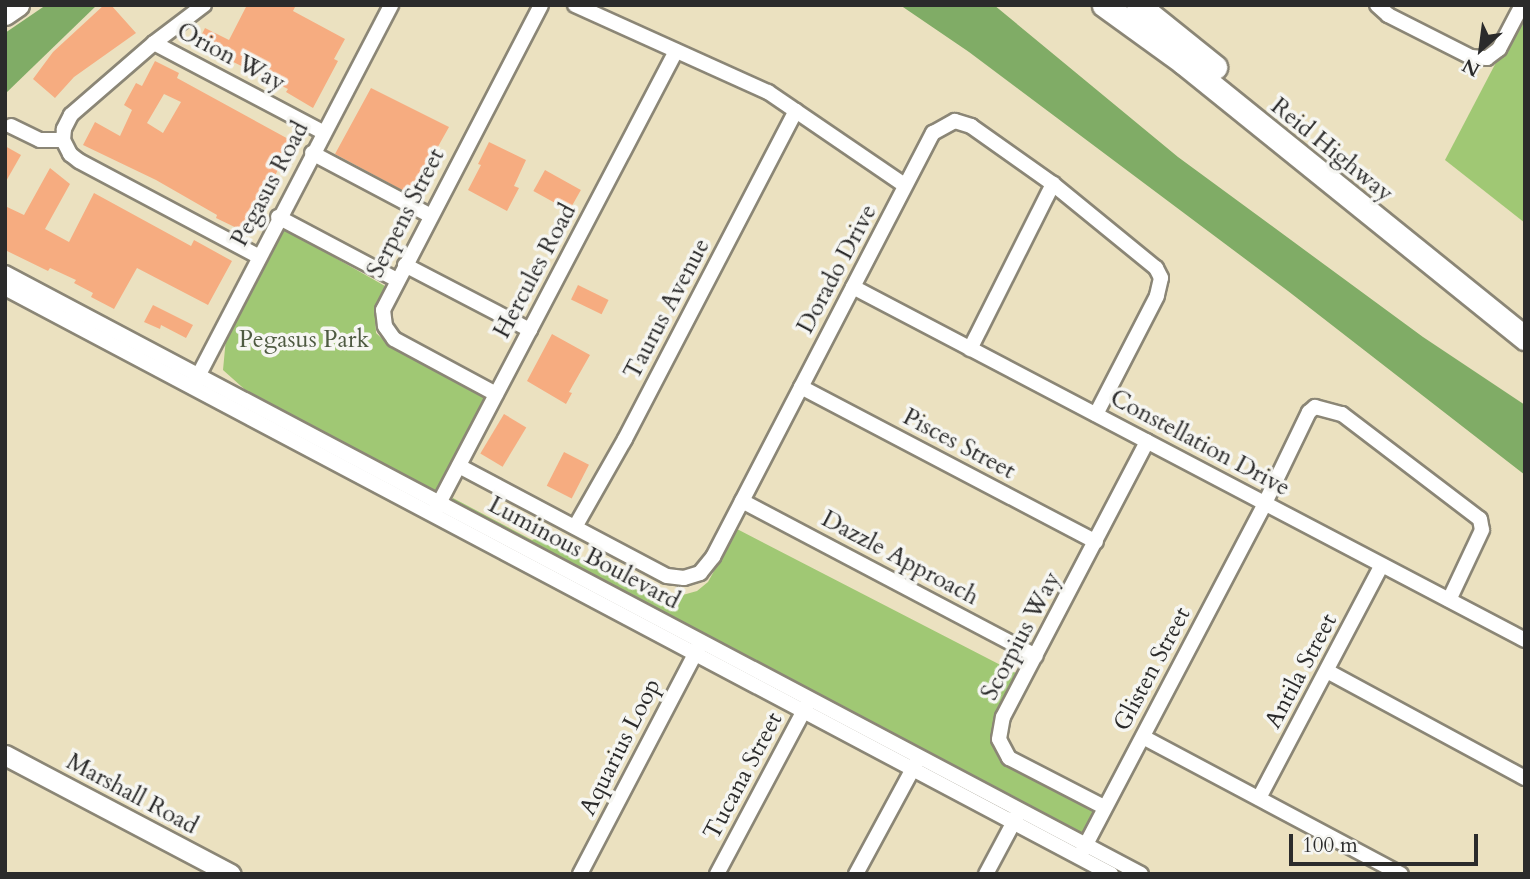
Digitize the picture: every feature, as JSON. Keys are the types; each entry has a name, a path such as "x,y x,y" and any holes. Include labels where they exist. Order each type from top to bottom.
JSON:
{"highway":[{"name":"Reid Highway","path":"1104,5 1184,63 1525,338"},
{"name":"Reid Highway","path":"1138,5 1525,318"}],"main road":[{"path":"5,14 18,5"},
{"name":"Marshall Road","path":"7,756 231,874"}],"street":[{"path":"204,5 154,43 71,115 64,129 63,140 70,154 79,161 258,256"},
{"name":"Pegasus Road","path":"196,380 258,256 391,5"},
{"name":"Serpens Street","path":"496,394 390,336 385,327 383,310 429,215 541,5"},
{"path":"575,5 768,92 900,182"},
{"path":"1377,5 1388,15 1471,57 1487,58 1499,49 1522,5"},
{"name":"Orion Way","path":"154,43 323,132"},
{"name":"Hercules Road","path":"437,508 676,51"},
{"name":"Taurus Avenue","path":"575,527 625,439 796,111"},
{"name":"Dorado Drive","path":"459,466 667,576 684,578 707,567 933,133 955,121 971,126 1053,184 1156,268 1161,278 1157,296 1096,414"},
{"path":"11,126 40,139 63,140"},
{"path":"312,153 429,215"},
{"path":"971,349 1053,184"},
{"path":"278,218 397,280"},
{"path":"405,265 530,330"},
{"name":"Luminous Boulevard","path":"5,273 196,380 915,764 1083,851 1142,874"},
{"name":"Constellation Drive","path":"853,287 1525,640"},
{"name":"Luminous Boulevard","path":"5,288 196,380"},
{"name":"Pisces Street","path":"801,387 1096,542"},
{"name":"Glisten Street","path":"1083,851 1265,503 1309,412 1315,407 1324,407 1342,414 1480,519 1482,530 1449,600"},
{"name":"Scorpius Way","path":"1104,807 1009,758 999,739 1003,718 1147,441"},
{"name":"Dazzle Approach","path":"742,501 1036,656"},
{"name":"Antila Street","path":"1259,799 1382,565"},
{"name":"Aquarius Loop","path":"580,874 697,648"},
{"path":"1327,671 1525,778"},
{"name":"Tucana Street","path":"717,874 806,706"},
{"path":"1143,737 1401,874"},
{"path":"856,874 915,764"},
{"path":"986,874 1016,817"},
{"name":"Luminous Boulevard","path":"1083,851 1111,874"}],"green space":[{"path":"46,5 97,5 5,94 5,33"},
{"path":"900,5 994,5 1178,157 1423,337 1525,405 1525,475 1288,291 969,52"},
{"path":"1525,7 1525,223 1445,160"},
{"name":"Pegasus Park","path":"279,226 385,286 375,308 376,333 389,345 487,397 439,493 251,395 223,370 226,338 236,310"},
{"path":"453,498 532,540 541,537 643,593 646,589 679,596 697,591 708,582 737,529 1024,677 1003,717 1009,758 1104,807 1085,845 448,506"}],"building":[{"path":"104,5 111,5 136,33 74,77 55,98 33,79 53,52"},
{"path":"247,5 296,5 293,11 345,39 334,59 338,61 313,108 286,92 288,89 197,44 205,28 229,40"},
{"path":"155,61 179,73 177,78 292,141 247,233 216,218 217,215 156,180 83,145 95,122 120,136 132,110 124,105 136,83 142,86","holes":["164,94 181,102 163,133 147,123"]},
{"path":"371,88 449,127 435,152 438,154 417,198 335,154"},
{"path":"489,142 526,160 514,186 519,188 507,211 468,190"},
{"path":"5,146 21,155 5,183"},
{"path":"50,168 70,184 45,229 69,242 94,193 191,246 194,240 232,261 208,305 137,268 114,309 91,297 93,293 74,283 76,280 50,268 48,271 5,250 5,206 24,215"},
{"path":"545,170 581,190 569,211 533,191"},
{"path":"578,285 609,300 602,314 571,299"},
{"path":"153,305 193,325 186,338 161,325 160,329 144,322"},
{"path":"552,334 590,355 569,392 572,393 566,404 527,381"},
{"path":"504,414 526,427 503,467 480,453"},
{"path":"564,452 589,465 572,499 547,486"}]}
